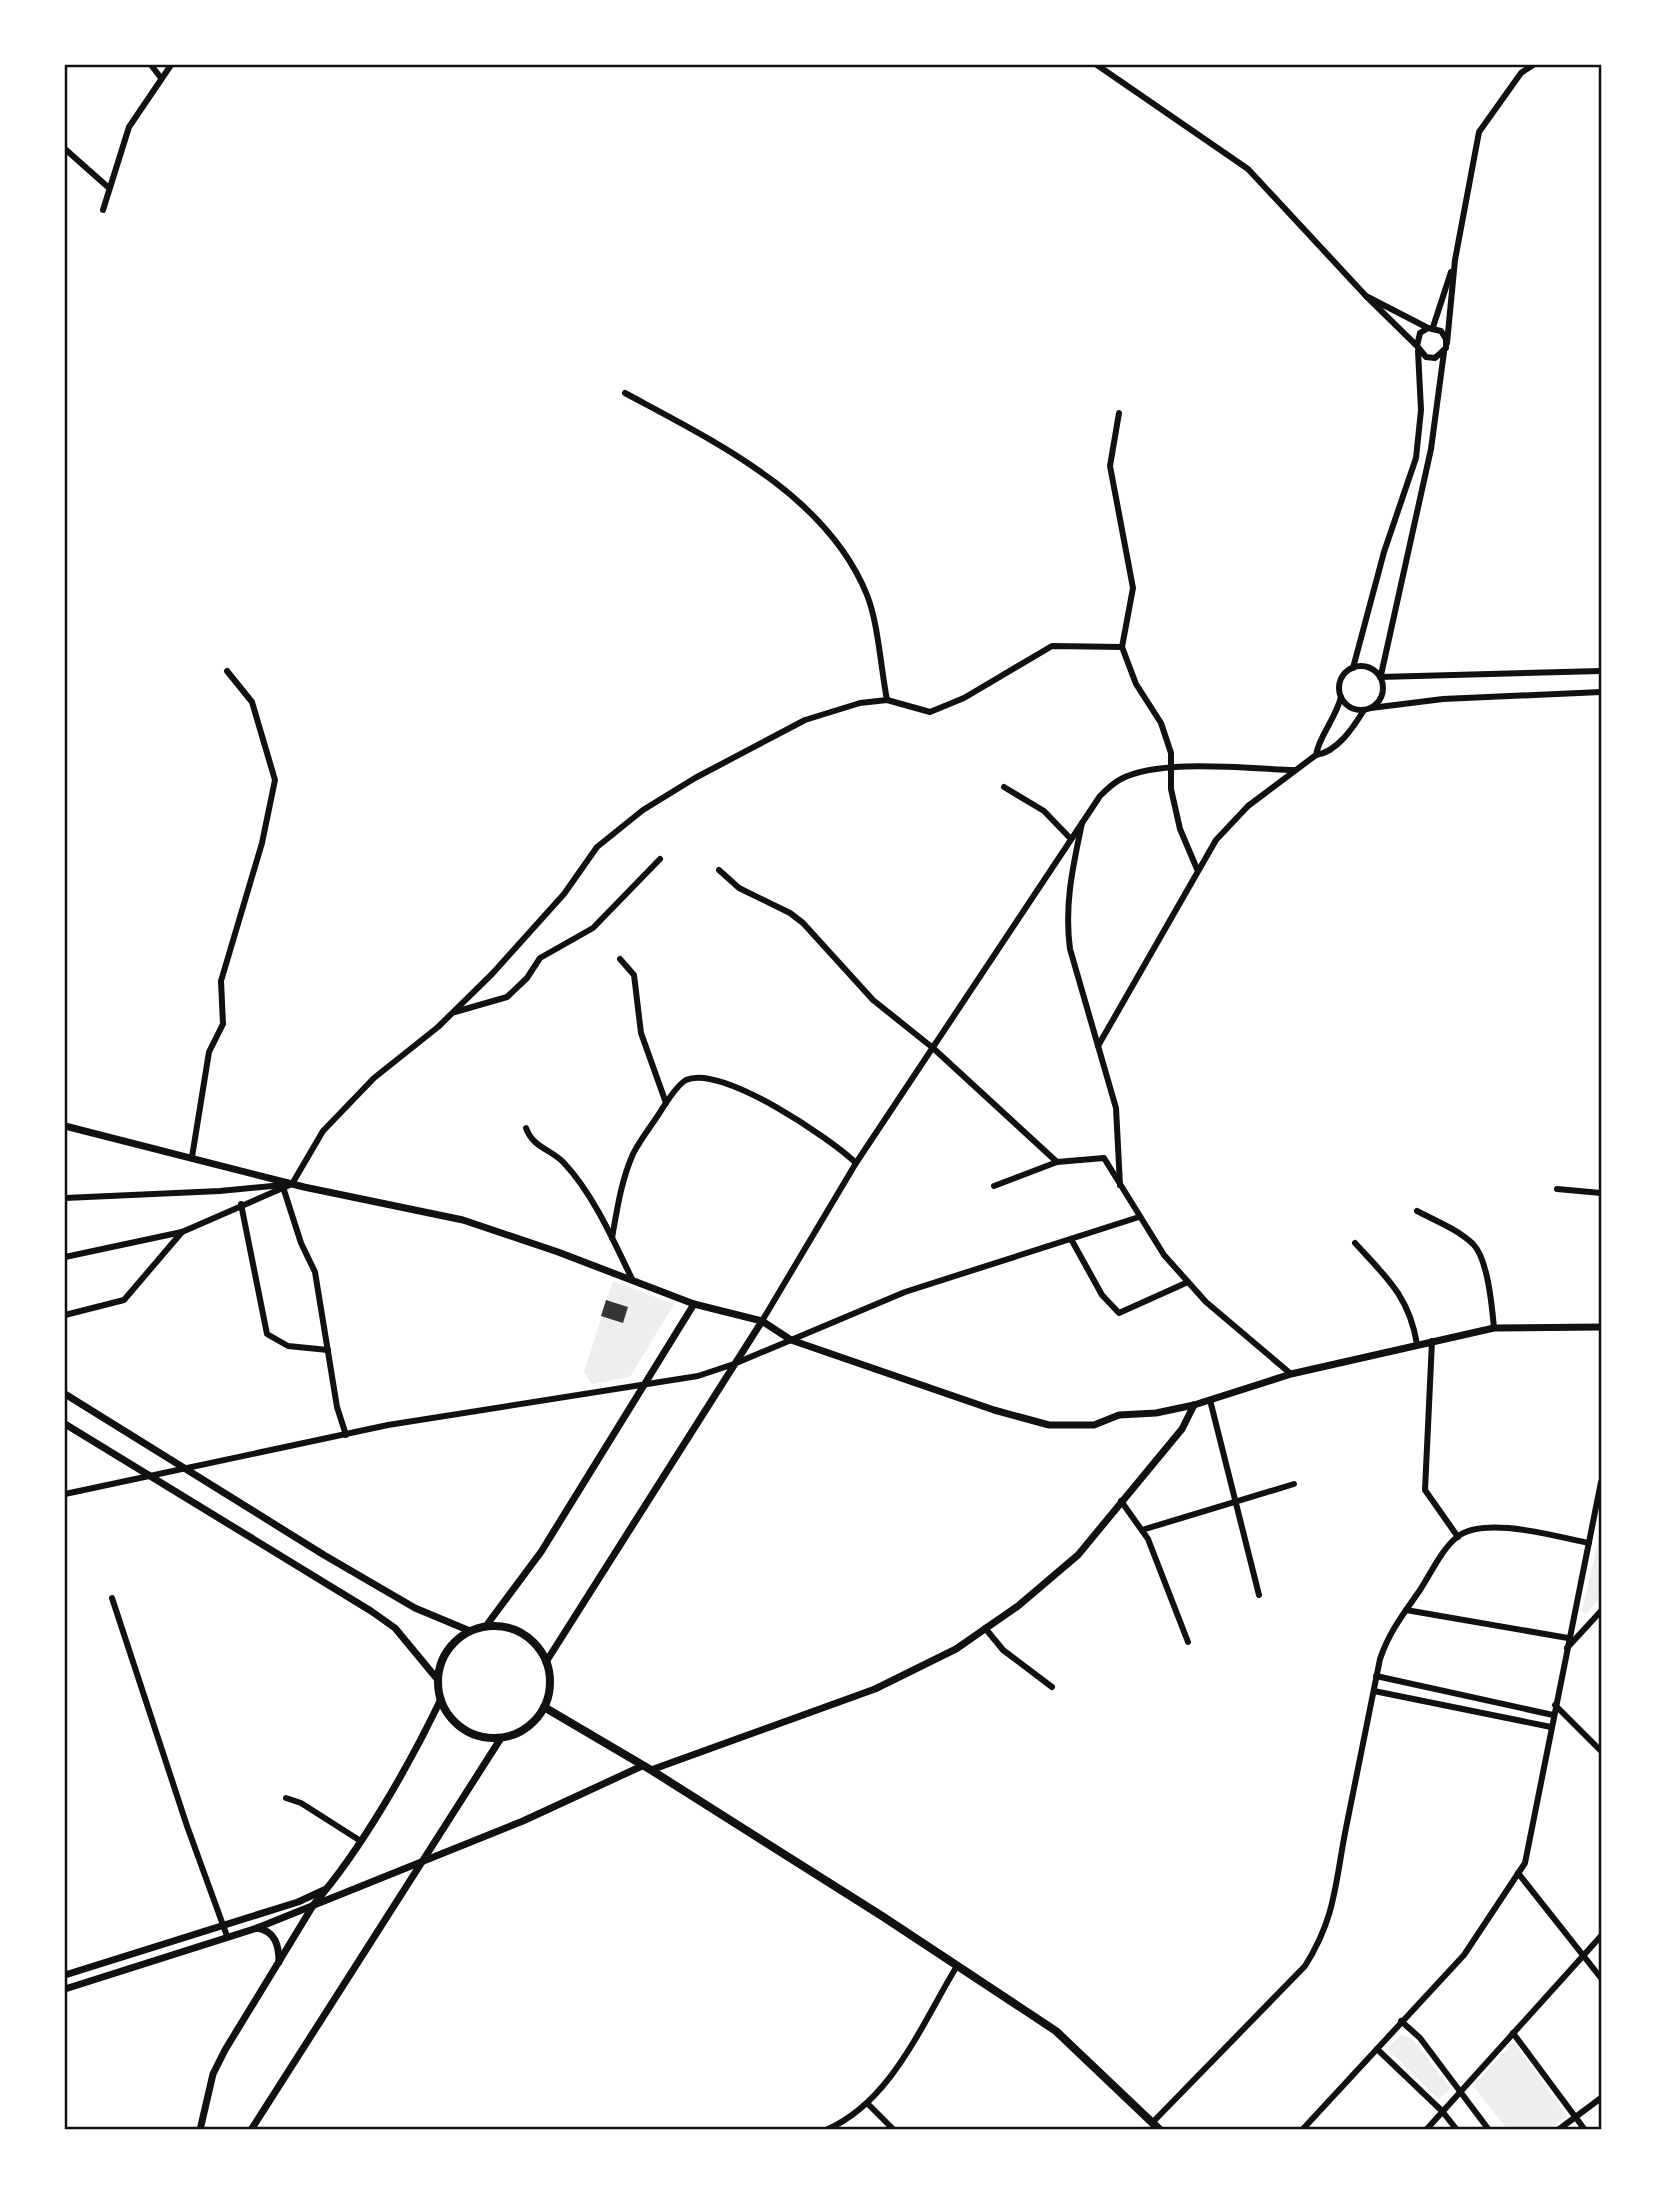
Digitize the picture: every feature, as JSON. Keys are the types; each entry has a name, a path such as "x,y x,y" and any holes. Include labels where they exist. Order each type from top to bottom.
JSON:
{"main road":[{"path":"486,1626 505,1627 522,1633 537,1646 546,1662 550,1690 544,1707 526,1728 501,1738 483,1737 459,1726 447,1713 441,1699 438,1680 445,1655 455,1641 470,1631 486,1626"},
{"path":"544,1707 651,1770 1056,2031 1160,2130"}],"street":[{"path":"151,65 161,78"},
{"path":"103,210 129,127 171,65"},
{"path":"1097,65 1248,169 1417,348 1430,358 1444,352"},
{"path":"1098,1046 1216,840 1248,806 1316,755 1325,754 1347,734 1382,693 1381,676 1431,449 1447,344 1455,260 1479,132 1521,73 1533,65"},
{"path":"65,149 109,188"},
{"path":"1353,668 1384,552 1416,458 1421,410 1417,348 1420,333 1430,328 1455,260"},
{"path":"1366,296 1444,335 1447,344"},
{"path":"625,393 771,479 815,516 858,577 867,595 873,614 887,700"},
{"path":"1119,413 1110,466 1133,588 1122,647 1136,684 1161,723 1171,753 1171,789 1180,830 1197,869"},
{"path":"65,1257 182,1232 292,1184 324,1131 374,1078 453,1012 564,894 597,847 643,810 695,778 805,720 860,703 887,700 930,712 964,698 1052,646 1122,647"},
{"path":"1316,755 1318,745 1332,723 1341,697 1342,677 1353,668 1367,667 1381,676 1601,671"},
{"path":"192,1157 209,1052 223,1024 221,981 262,844 275,780 252,702 227,671"},
{"path":"1341,697 1350,708 1367,709 1443,699 1601,692"},
{"path":"546,1662 762,1321 856,1163 1100,796 1121,778 1172,767 1295,770"},
{"path":"1004,787 1044,811 1070,838"},
{"path":"1083,818 1069,884 1066,922 1070,949 1116,1108 1120,1187"},
{"path":"453,1012 507,998 527,978 540,958 593,928 660,859"},
{"path":"719,870 739,888 790,913 803,923 873,1000 933,1048 1057,1162"},
{"path":"620,959 634,975 641,1033 666,1103"},
{"path":"612,1238 621,1188 634,1153 666,1103 683,1082 690,1079 699,1077 742,1090 803,1121 856,1163"},
{"path":"65,1126 292,1184 463,1220 558,1252 694,1304 762,1321 791,1340 994,1410 1049,1425 1094,1425 1119,1415 1156,1413 1194,1405 1291,1374 1494,1328 1601,1327"},
{"path":"526,1128 531,1142 564,1163 612,1238 633,1281"},
{"path":"994,1186 1057,1162 1104,1158 1164,1255 1206,1303 1291,1374"},
{"path":"65,1198 220,1191 292,1184"},
{"path":"283,1187 301,1242 315,1272 337,1407 346,1435"},
{"path":"1557,1189 1601,1193"},
{"path":"241,1204 267,1334 288,1346 328,1350"},
{"path":"1417,1211 1449,1227 1475,1246 1490,1291 1494,1328"},
{"path":"65,1494 442,1416 698,1376 734,1364 905,1292 1139,1217"},
{"path":"65,1315 124,1300 182,1232"},
{"path":"1071,1239 1102,1295 1119,1313 1188,1282"},
{"path":"1355,1243 1401,1293 1413,1319 1417,1344"},
{"path":"486,1626 541,1552 694,1304"},
{"path":"1432,1341 1425,1490 1458,1537"},
{"path":"65,1394 415,1608 470,1631"},
{"path":"1210,1399 1259,1595"},
{"path":"651,1770 875,1689 956,1649 1018,1606 1077,1555 1182,1429 1194,1405"},
{"path":"65,1424 372,1611 395,1628 438,1680"},
{"path":"1302,2130 1464,1955 1525,1863 1568,1638 1600,1503 1601,1482"},
{"path":"1142,1530 1294,1484"},
{"path":"1121,1501 1142,1530 1168,1586 1188,1642"},
{"path":"1153,2123 1300,1972 1315,1951 1336,1898 1343,1843 1376,1676 1388,1634 1458,1537 1472,1530 1496,1526 1589,1543"},
{"path":"112,1598 227,1936"},
{"path":"1406,1610 1568,1638"},
{"path":"1566,1649 1601,1611"},
{"path":"985,1628 1003,1650 1052,1687"},
{"path":"1376,1676 1553,1715"},
{"path":"1374,1691 1551,1727"},
{"path":"200,2130 213,2074 314,1904 330,1886 406,1767 441,1699"},
{"path":"1555,1705 1601,1751"},
{"path":"251,2130 501,1738"},
{"path":"65,1989 257,1928 523,1821 642,1766"},
{"path":"286,1798 301,1803 359,1840"},
{"path":"1518,1873 1601,1978"},
{"path":"65,1975 298,1902 330,1886"},
{"path":"257,1928 266,1930 278,1944 279,1965"},
{"path":"1426,2130 1458,2092 1585,1957 1601,1936"},
{"path":"826,2130 853,2117 868,2104 891,2076 957,1966"},
{"path":"1401,2021 1420,2038 1489,2130"},
{"path":"1513,2033 1585,2130"},
{"path":"1377,2049 1442,2111 1457,2130"},
{"path":"1558,2130 1601,2098"},
{"path":"868,2104 894,2130"}],"shaded area":[{"path":"613,1281 674,1304 630,1377 592,1384 584,1372"},
{"path":"1601,1528 1601,1596 1586,1614 1582,1611"},
{"path":"1401,2035 1412,2038 1451,2089 1439,2099 1387,2049"},
{"path":"1514,2042 1567,2116 1547,2130 1508,2130 1473,2086"}],"building":[{"path":"606,1300 628,1307 623,1323 601,1316"}]}
